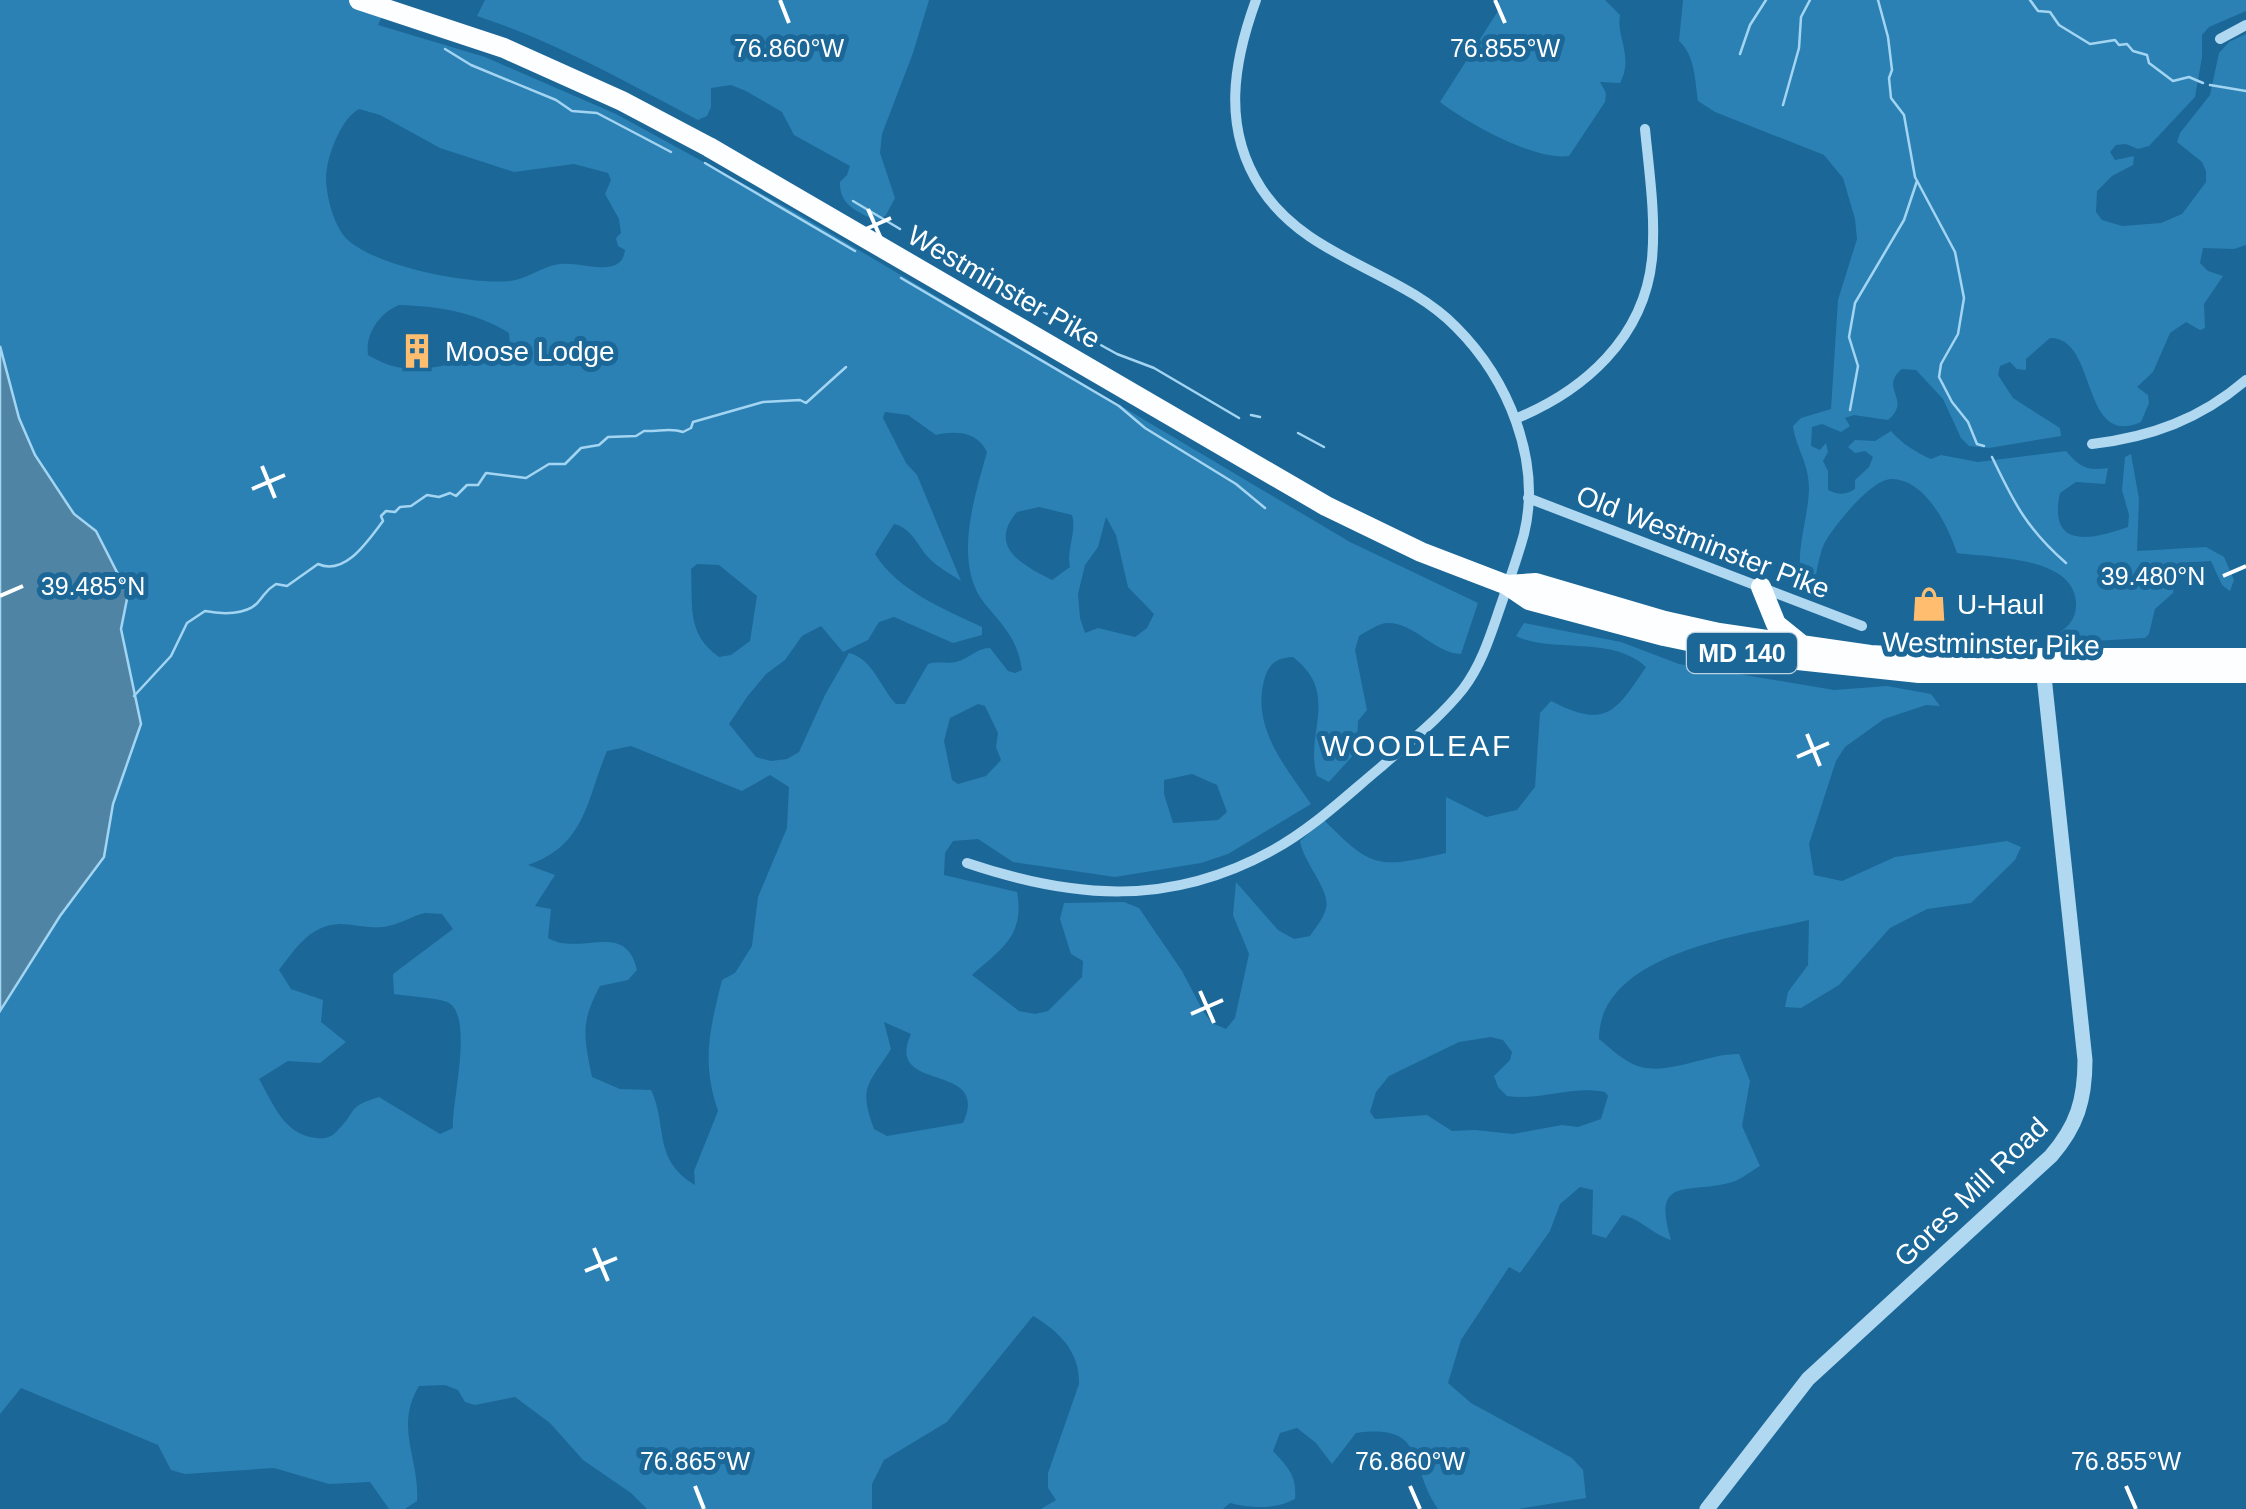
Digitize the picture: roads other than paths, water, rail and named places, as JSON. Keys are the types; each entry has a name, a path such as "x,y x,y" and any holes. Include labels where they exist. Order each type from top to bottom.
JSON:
{"highway":[{"name":"Westminster Pike","path":"359,0 504,48 636,108 1326,506 1421,552 1508,585 1529,600 1664,636 1760,656 1902,672 2246,658"},
{"name":"Westminster Pike","path":"1508,585 1536,583 1666,621 1803,646 2042,666 2246,673"},
{"path":"1760,588 1776,624 1803,646"}],"street":[{"path":"966,863 1060,889 1128,892 1198,881 1262,856 1328,812 1455,698 1475,670 1508,585 1524,532 1528,498 1526,463 1515,419 1494,374 1455,325 1418,298 1306,236 1280,213 1259,185 1238,133 1234,98 1238,54 1256,0"},
{"path":"2220,39 2246,25"},
{"path":"1515,419 1585,381 1609,357 1632,321 1648,282 1652,258 1645,129"},
{"path":"2092,444 2141,437 2190,419 2246,380"},
{"name":"Old Westminster Pike","path":"1528,498 1862,626"},
{"name":"Gores Mill Road","path":"1706,1509 1802,1386 2052,1156 2078,1120 2085,1084 2084,1060 2042,666"}],"waterway":[{"path":"1740,54 1750,25 1766,0"},
{"path":"1783,105 1799,48 1801,17 1810,0"},
{"path":"1878,0 1888,37 1891,98 1904,115 1915,177 1955,252 1964,298 1958,334 1941,364 1939,377 1968,422 1977,444 1984,446"},
{"path":"2030,0 2038,11 2050,12 2059,25 2090,44 2115,40 2119,45 2127,44 2133,51 2147,55 2149,63 2173,81 2189,77 2203,83"},
{"path":"445,49 572,111 597,113 671,152"},
{"path":"2210,85 2246,91"},
{"path":"705,163 855,251"},
{"path":"1850,410 1858,366 1849,337 1855,303 1904,220 1917,181"},
{"path":"853,201 900,229"},
{"path":"972,266 1061,323"},
{"path":"901,278 1119,406 1145,428 1236,484 1265,508"},
{"path":"1070,328 1117,354 1154,368 1239,418"},
{"path":"134,696 171,656 187,623 205,611 241,612 254,606 276,584 287,586 318,564 328,566 346,561 370,538 386,511 411,506 427,495 456,496 467,485 478,485 486,473 526,478 549,464 565,464 581,448 599,445 608,437 636,436 644,431 683,432 693,422 763,402 806,403 846,367"},
{"path":"1251,415 1260,417"},
{"path":"1298,433 1324,447"},
{"path":"1992,457 2023,514 2066,563"}],"place":[{"name":"Moose Lodge","path":"417,351"},
{"name":"U-Haul","path":"1929,604"}],"district":[{"name":"WOODLEAF","path":"1417,745"}]}
